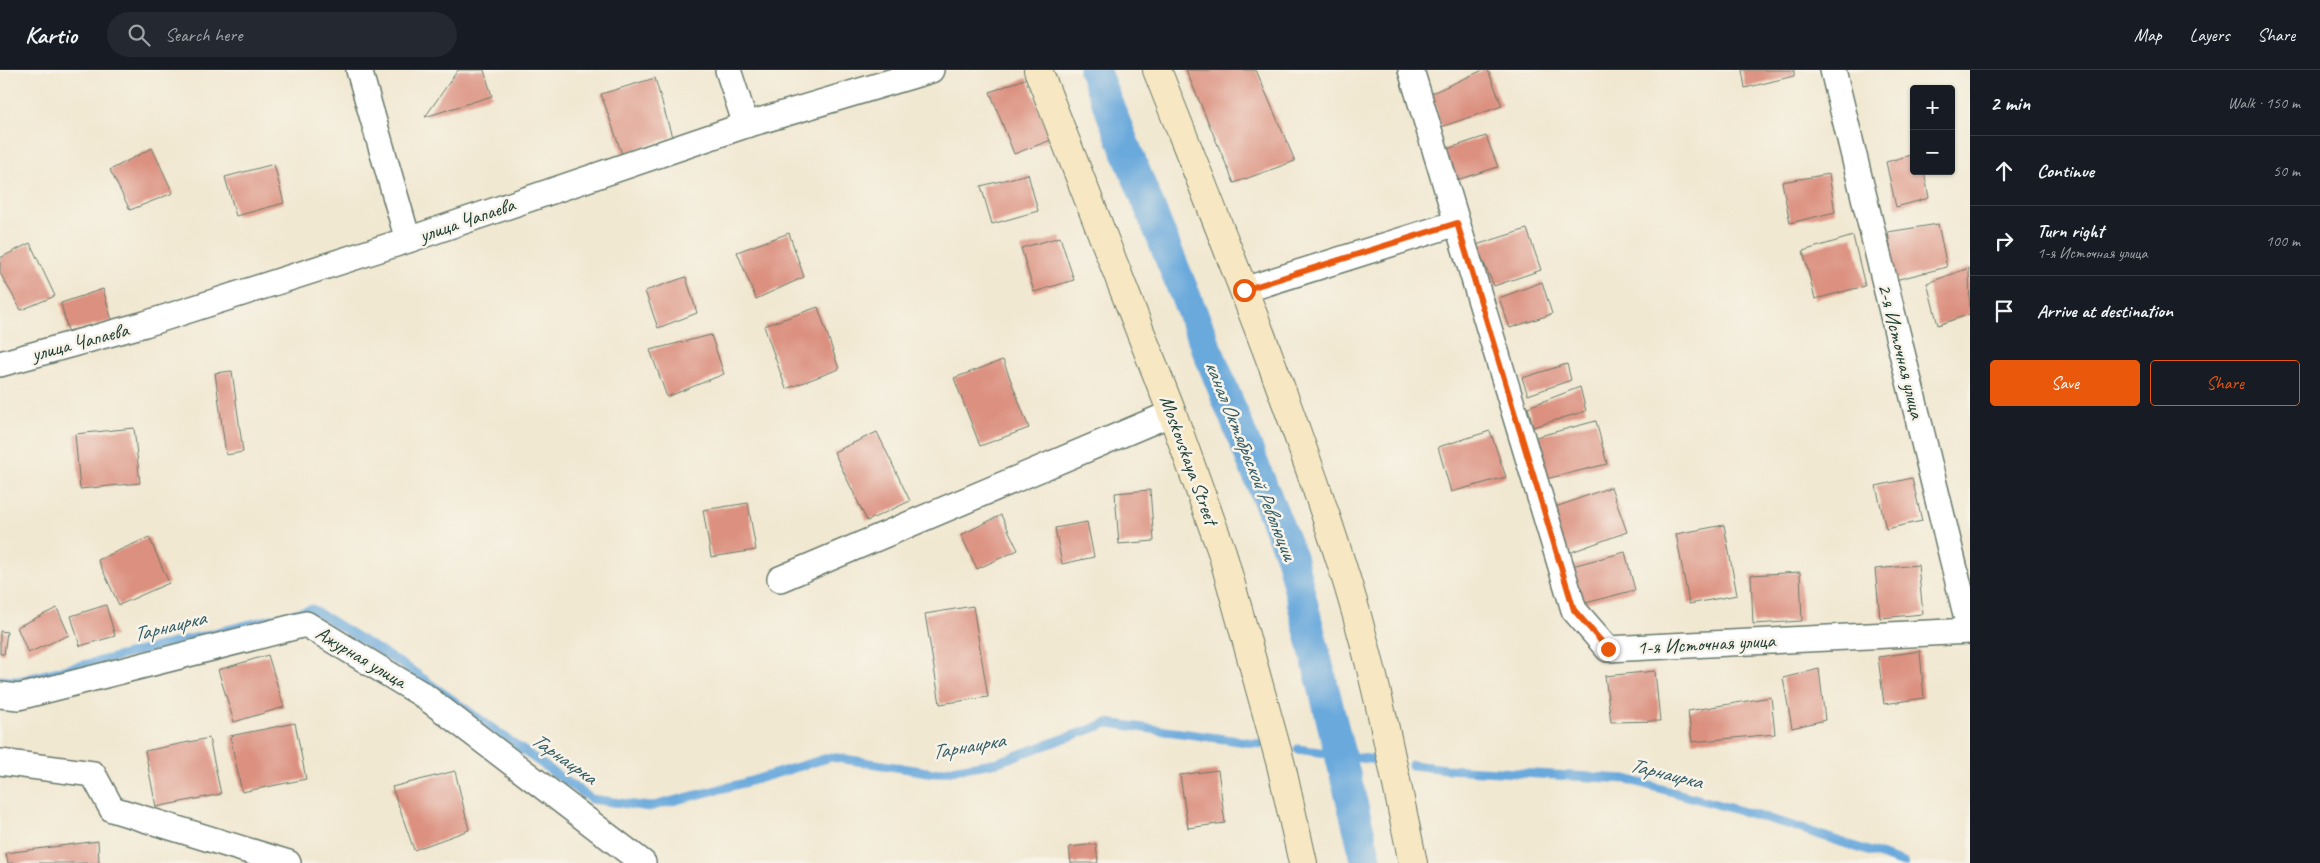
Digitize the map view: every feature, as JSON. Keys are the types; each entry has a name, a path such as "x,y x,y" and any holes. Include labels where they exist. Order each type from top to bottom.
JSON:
{"main road":[{"name":"Moskovskaya Street","path":"1038,70 1172,412 1222,552 1281,765 1303,863"},
{"path":"1157,70 1244,290 1317,488 1378,691 1413,863"}],"street":[{"path":"359,70 408,240"},
{"path":"728,70 746,125"},
{"name":"улица Чапаева","path":"0,364 145,324 408,240 746,125 931,70"},
{"name":"1-я Источная улица","path":"1412,70 1574,610 1608,649 1970,631"},
{"name":"2-я Источная улица","path":"1832,70 1970,631"},
{"path":"1244,290 1457,223"},
{"path":"780,579 1172,412"},
{"name":"Ажурная улица","path":"0,695 19,697 306,624 423,695 644,863"},
{"path":"0,762 93,774 112,809 288,863"}],"building":[{"path":"458,70 484,70 492,96 425,117"},
{"path":"1186,70 1256,70 1295,161 1234,183"},
{"path":"1483,70 1488,70 1502,106 1441,127 1432,93"},
{"path":"1742,70 1794,70 1794,76 1745,88"},
{"path":"655,78 672,137 622,154 601,94"},
{"path":"1027,78 1051,140 1014,154 990,92"},
{"path":"1486,136 1498,167 1454,181 1444,150"},
{"path":"152,148 173,193 130,210 110,170"},
{"path":"1910,155 1910,175 1925,175 1929,198 1896,207 1886,162"},
{"path":"274,164 284,203 236,216 225,177"},
{"path":"1028,174 1038,211 992,224 981,186"},
{"path":"1829,174 1835,212 1790,223 1782,182"},
{"path":"1938,224 1947,267 1895,280 1888,232"},
{"path":"1527,229 1541,270 1494,286 1476,245"},
{"path":"789,233 804,277 756,299 737,252"},
{"path":"1853,236 1865,286 1815,299 1803,251"},
{"path":"1060,237 1074,280 1034,292 1021,248"},
{"path":"30,243 55,296 21,310 0,273 0,258"},
{"path":"1969,268 1970,314 1938,325 1927,283"},
{"path":"686,277 697,313 658,328 645,291"},
{"path":"1542,282 1552,314 1510,328 1499,298"},
{"path":"103,289 112,321 68,331 61,303"},
{"path":"818,307 839,369 786,389 764,326"},
{"path":"711,335 724,374 667,397 650,350"},
{"path":"1003,360 1029,428 980,446 954,378"},
{"path":"1567,364 1571,380 1528,395 1522,378"},
{"path":"232,371 243,452 226,455 215,373"},
{"path":"1580,387 1586,411 1533,427 1528,407"},
{"path":"1596,421 1607,464 1546,479 1532,438"},
{"path":"134,428 140,483 80,489 75,434"},
{"path":"1490,431 1506,477 1451,492 1438,447"},
{"path":"877,432 910,501 867,521 834,452"},
{"path":"1912,478 1922,521 1886,529 1876,486"},
{"path":"1611,487 1627,532 1566,554 1550,509"},
{"path":"1150,490 1154,541 1119,544 1115,493"},
{"path":"748,503 756,550 711,557 703,510"},
{"path":"1001,515 1018,550 977,569 961,535"},
{"path":"1087,522 1094,557 1062,564 1055,528"},
{"path":"1724,525 1737,595 1689,604 1676,534"},
{"path":"149,537 169,583 119,605 98,560"},
{"path":"1625,552 1635,590 1582,604 1572,566"},
{"path":"1918,565 1923,614 1880,618 1875,569"},
{"path":"1800,572 1802,621 1753,624 1751,575"},
{"path":"106,605 115,636 80,646 71,616"},
{"path":"973,606 988,697 940,704 925,614"},
{"path":"57,608 69,635 28,653 17,627"},
{"path":"0,631 7,632 4,654 0,654"},
{"path":"1920,651 1924,698 1884,704 1878,657"},
{"path":"268,655 284,707 234,722 218,670"},
{"path":"1819,669 1825,720 1792,728 1783,678"},
{"path":"1655,671 1660,721 1611,722 1605,676"},
{"path":"1771,697 1775,734 1692,742 1688,711"},
{"path":"295,723 306,779 242,792 230,736"},
{"path":"209,738 221,794 156,807 145,751"},
{"path":"1218,770 1225,823 1188,828 1180,775"},
{"path":"455,771 469,830 414,850 392,787"},
{"path":"98,841 99,863 8,863 6,853"},
{"path":"1096,844 1098,863 1071,863 1069,847"}],"waterway":[{"name":"канал Октябрьской Революции","path":"1094,70 1291,557 1367,863"},
{"name":"Тарнаирка","path":"0,680 18,681 312,609 408,668 591,799 649,807 744,783 831,757 934,773 998,762 1108,723 1261,744"},
{"name":"Тарнаирка","path":"1298,749 1375,760"},
{"name":"Тарнаирка","path":"1412,765 1446,769 1626,779 1787,824 1904,863"}],"route":[{"path":"1244,290 1457,223 1574,610 1608,649"}]}
